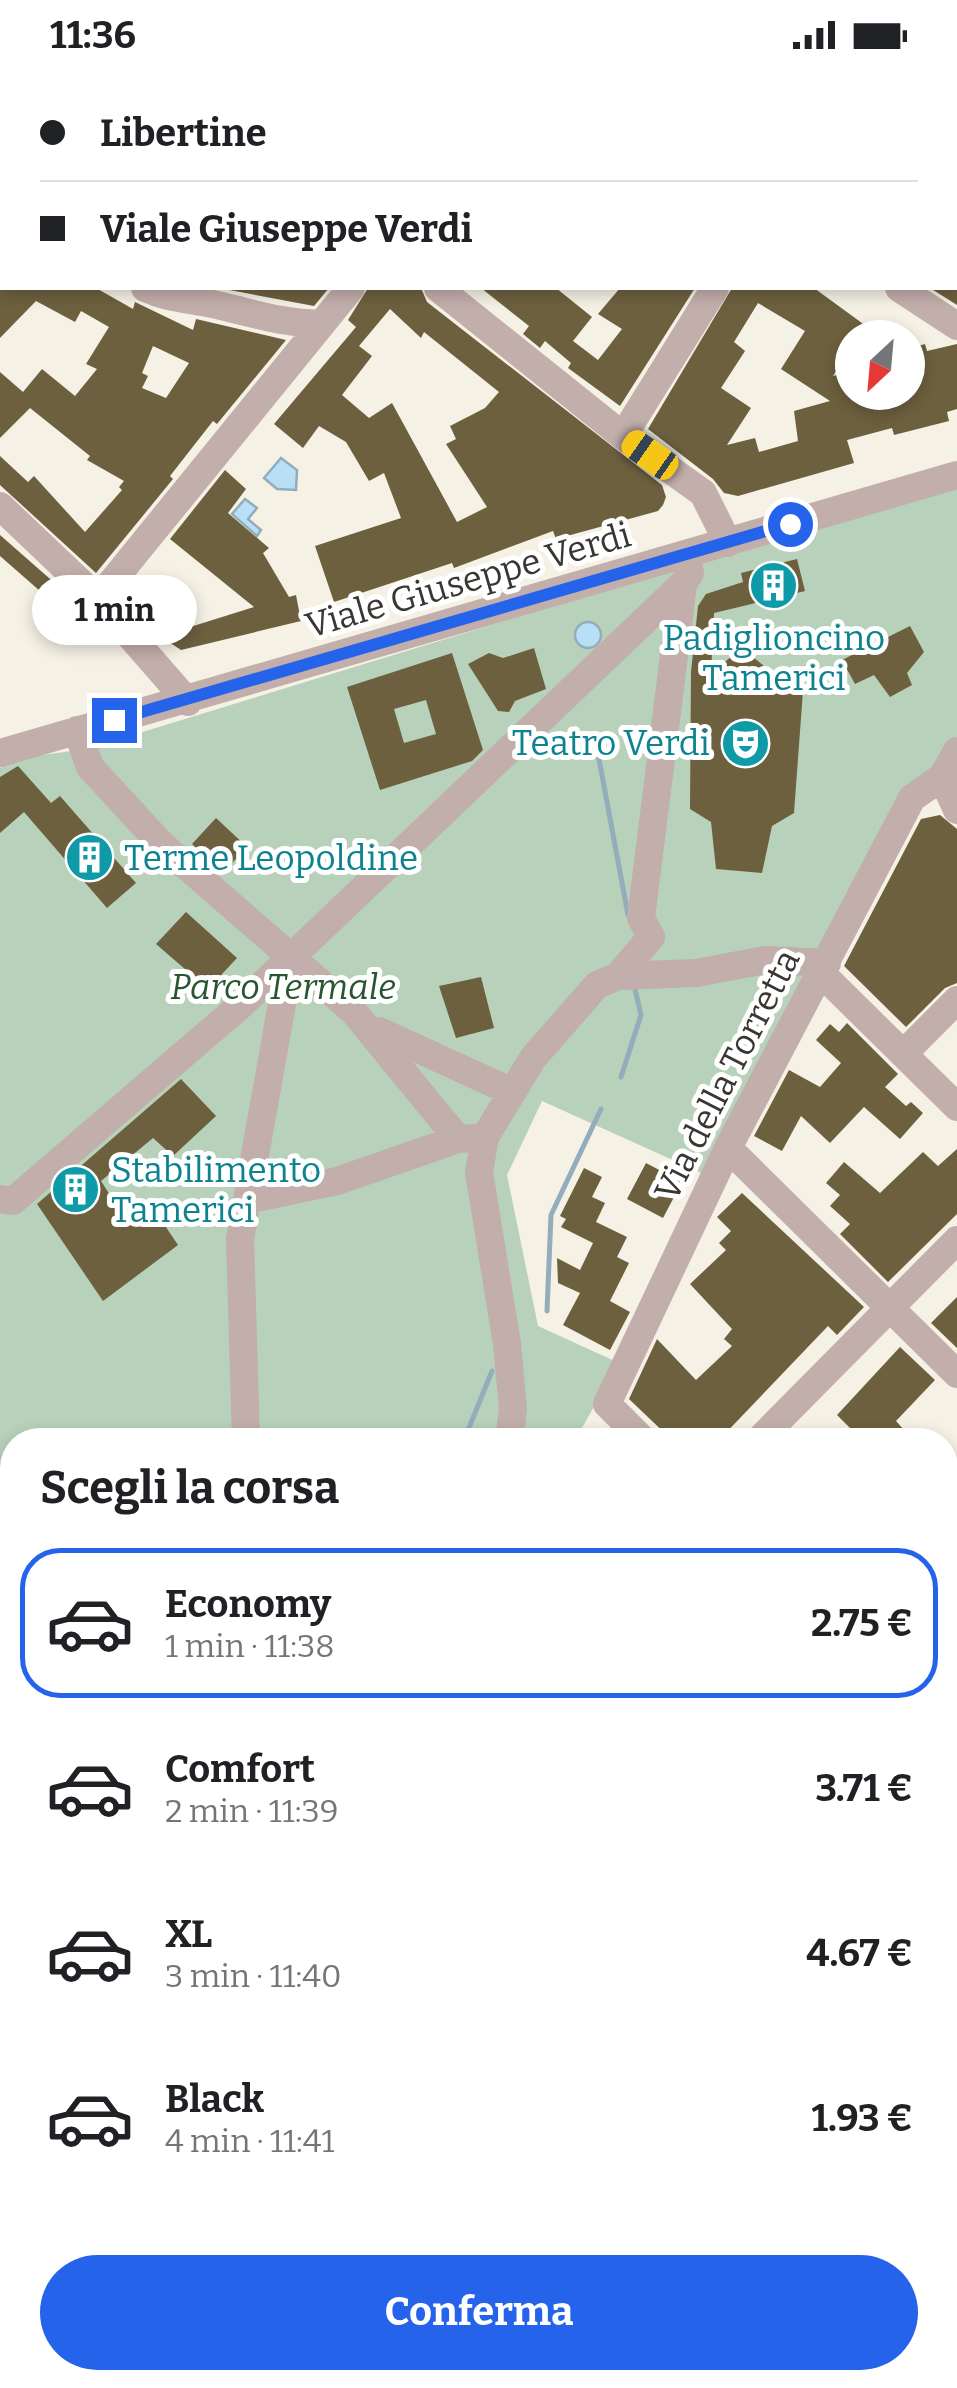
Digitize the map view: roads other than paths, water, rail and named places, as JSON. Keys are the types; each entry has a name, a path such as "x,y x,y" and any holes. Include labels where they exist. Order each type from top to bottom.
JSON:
{"street":[{"path":"150,290 168,298 220,306 270,322 320,324"},
{"path":"98,599 349,290"},
{"path":"440,290 623,436 704,493 728,543"},
{"path":"623,436 714,290"},
{"path":"902,290 957,326"},
{"name":"Viale Giuseppe Verdi","path":"0,753 188,702 957,476"},
{"path":"0,506 98,599 188,702"},
{"path":"618,976 650,937 640,918 684,584 690,572 686,555"},
{"path":"0,1199 13,1200 684,584"},
{"path":"77,730 90,767 161,844 282,953 390,1040 510,1091"},
{"name":"Via della Torretta","path":"631,1428 608,1404 728,1148 912,798 942,777 957,751"},
{"path":"942,777 957,810"},
{"path":"246,1428 240,1238 282,953"},
{"path":"247,1200 336,1180 471,1138 576,1007 597,985 618,976 696,973 765,960 824,968 957,1107"},
{"path":"903,1054 957,1000"},
{"path":"354,1012 471,1138 506,1344 512,1409 510,1428"},
{"path":"728,1148 957,1374"},
{"path":"770,1428 957,1240"}],"water":[{"path":"281,458 297,470 296,490 277,489 264,478"},
{"path":"245,499 257,508 248,519 261,530 257,536 232,514"},
{"path":"588,622 597,626 601,635 597,644 588,648 579,644 575,635 579,626"}],"waterway":[{"path":"596,743 628,915"},
{"path":"621,1077 641,1015 634,985"},
{"path":"547,1311 551,1215 601,1109"},
{"path":"469,1428 492,1371"}],"place":[{"name":"Padiglioncino Tamerici","path":"774,586"},
{"name":"Teatro Verdi","path":"745,743"},
{"name":"Terme Leopoldine","path":"89,858"},
{"name":"Stabilimento Tamerici","path":"76,1190"}],"park label":[{"name":"Parco Termale","path":"283,987"}]}
